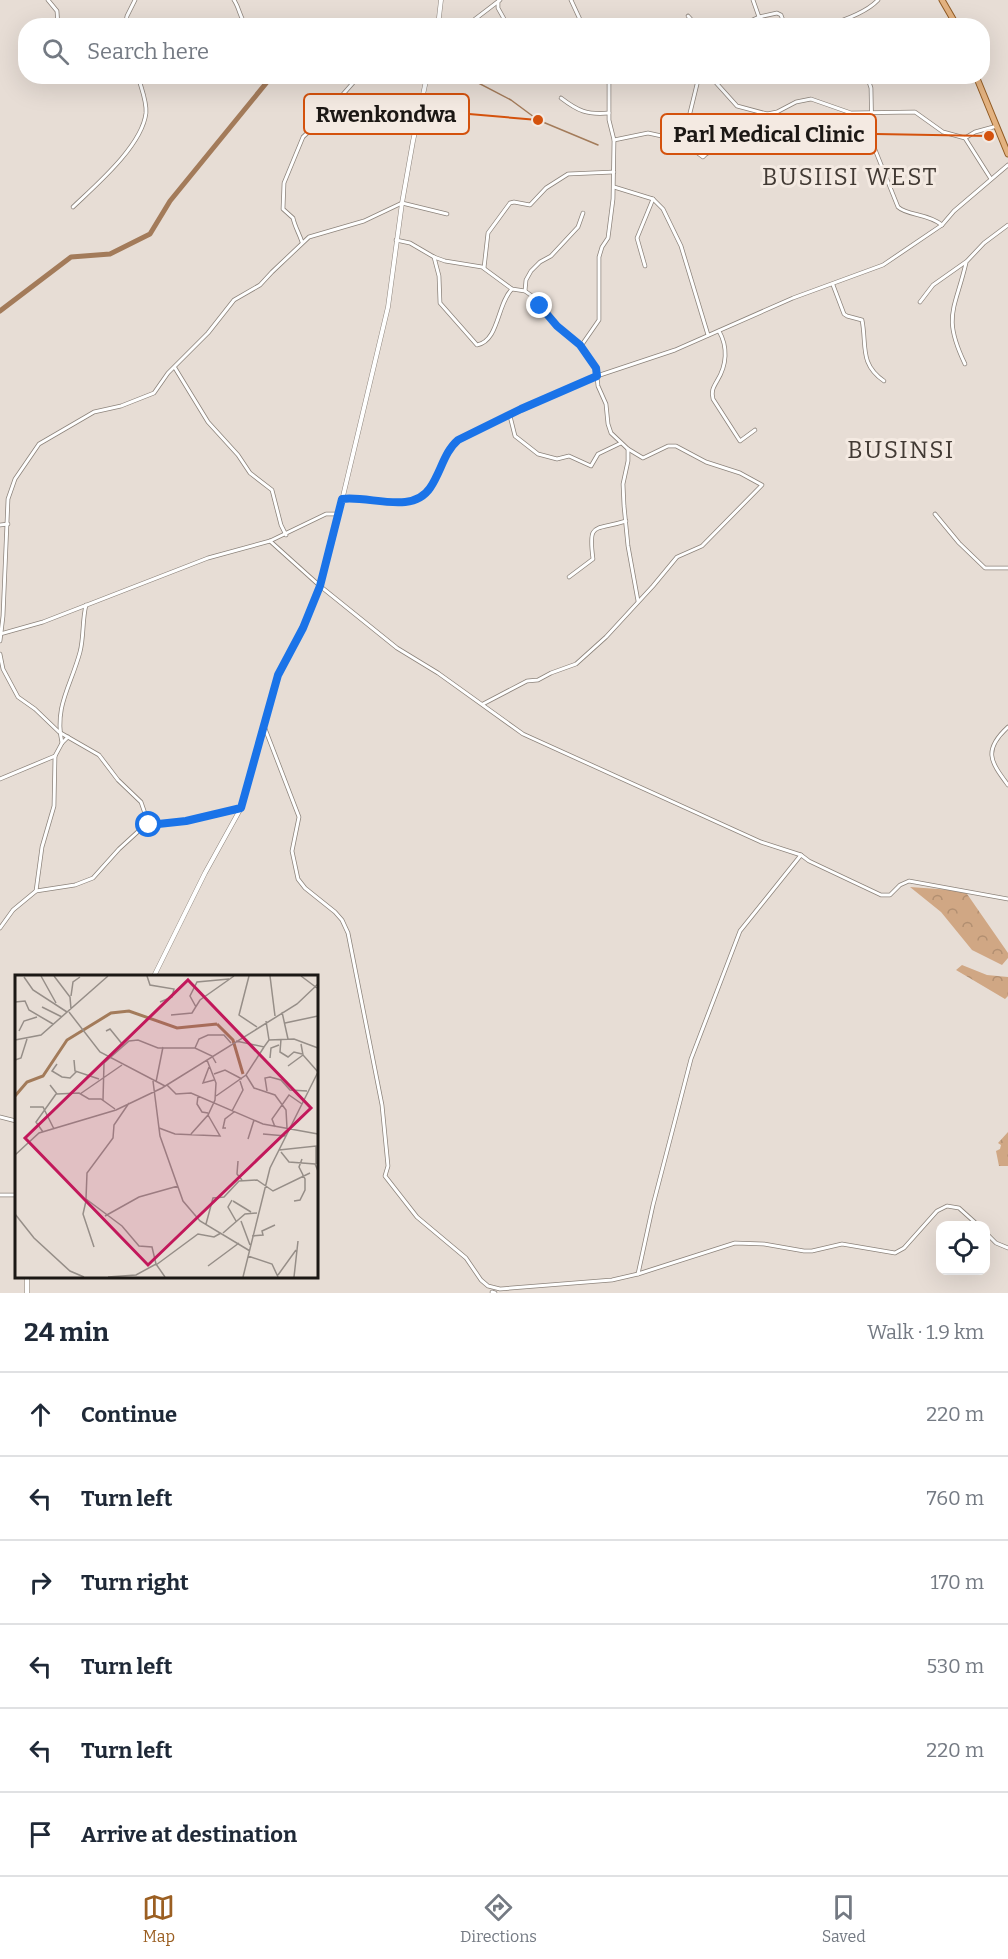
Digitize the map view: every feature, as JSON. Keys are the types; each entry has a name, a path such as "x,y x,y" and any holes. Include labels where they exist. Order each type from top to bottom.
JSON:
{"main road":[{"path":"942,0 952,18"},
{"path":"979,84 1008,154"}],"street":[{"path":"48,0 57,11 57,18"},
{"path":"127,18 135,0"},
{"path":"234,0 242,18"},
{"path":"439,18 441,0"},
{"path":"571,0 579,18"},
{"path":"753,0 759,17 779,13 782,18"},
{"path":"844,18 878,0"},
{"path":"477,18 499,1"},
{"path":"499,1 498,8 504,18"},
{"path":"73,207 116,164 141,128 146,107 140,84"},
{"path":"302,242 293,225 293,218 283,208 285,180 303,137 335,107 352,84"},
{"path":"154,975 205,873 241,808 278,675 303,628 320,586 388,307 412,141 425,84"},
{"path":"581,346 599,320 599,257 608,238 614,187 614,140 609,113 609,84"},
{"path":"697,84 689,117 706,126"},
{"path":"717,84 737,106 767,114 777,112 796,102 811,99 849,113 915,112 946,134 965,138 975,132 997,126"},
{"path":"870,84 872,142 898,207 902,211 927,216 942,225"},
{"path":"561,98 588,113 609,113"},
{"path":"614,140 648,132 680,140 703,157 750,128 767,114"},
{"path":"965,138 991,180"},
{"path":"342,499 361,498 402,502 416,500 430,488 454,443 468,433 597,376 708,336 793,298 883,265 942,225 954,211 1008,165"},
{"path":"484,268 488,233 510,203 530,205 546,188 568,174 614,172"},
{"path":"614,187 652,199 663,209 681,246 708,336"},
{"path":"645,266 637,238 652,199"},
{"path":"0,641 8,499 12,485 39,444 99,410 121,406 151,395 168,372 175,368 187,352 211,329 234,300 260,285 309,237 364,221 402,203 447,214"},
{"path":"525,291 526,280 531,271 550,256 579,226 583,213"},
{"path":"920,302 933,285 967,261 984,243 1008,225"},
{"path":"299,234 309,237"},
{"path":"396,240 411,243 434,257 449,262 484,268 512,289 525,291 534,298 557,326 581,346 596,368 606,404 609,428 628,449 643,458 668,446 676,446 706,462 740,473 762,485 702,546 677,557 638,602 576,664 538,680 527,681 483,704"},
{"path":"434,257 439,276 440,303 477,345 485,343 490,338 505,297 512,289"},
{"path":"965,364 953,337 951,324 952,312 967,261"},
{"path":"833,285 844,314 862,320 865,356 872,371 884,381"},
{"path":"718,331 725,345 725,358 711,391 713,399 740,441 755,430"},
{"path":"175,368 208,422 241,458 247,469 272,490 281,525 286,535"},
{"path":"510,416 515,436 542,456 557,459 569,456 591,466 598,454 621,442"},
{"path":"628,449 623,484 628,546 638,602"},
{"path":"1,634 43,622 208,558 270,542 321,516 331,513 339,514"},
{"path":"935,514 959,543 986,568 1008,568"},
{"path":"568,577 593,559 591,538 593,532 600,527 626,521"},
{"path":"0,525 8,524"},
{"path":"270,542 397,648 483,704 502,720 546,745 761,842 801,855 809,861 886,896 904,882 909,881 1008,899"},
{"path":"62,743 59,732 60,710 80,652 86,605"},
{"path":"0,654 3,669 14,693 59,732 99,755 118,780 141,802 149,825"},
{"path":"264,726 299,817 292,851 298,879 305,888 335,912 348,933 382,1105 388,1163 385,1176 417,1217 463,1254 493,1292 606,1281 638,1274 722,1246 742,1243 764,1244 804,1251 842,1244 895,1253 907,1246 938,1211 947,1206 959,1208 973,1221"},
{"path":"1008,728 995,742 991,754 993,765 1008,785"},
{"path":"36,891 42,847 54,806 55,756 68,737"},
{"path":"0,779 55,756"},
{"path":"0,928 13,910 36,891 75,885 93,878 139,829 149,825 186,821 241,808"},
{"path":"638,1274 653,1205 691,1059 740,931 801,855"},
{"path":"0,1117 15,1121"},
{"path":"990,1237 996,1243 1008,1248"}],"green space":[{"path":"910,887 965,891 1008,953 1008,958 1002,965 972,950 941,912"},
{"path":"962,965 987,975 1008,977 1008,996 1005,999 956,970"},
{"path":"1008,1132 1008,1166 999,1166 996,1151 1001,1145 998,1143"}],"waterway":[{"path":"0,311 71,257 110,254 150,234 170,201 265,84"},
{"path":"480,84 511,100 538,120 598,145"}],"place":[{"name":"Rwenkondwa","path":"538,120"},
{"name":"Parl Medical Clinic","path":"989,136"}],"district":[{"name":"BUSIISI WEST","path":"850,177"},
{"name":"BUSINSI","path":"901,450"}],"route":[{"path":"149,825 186,821 241,808 278,675 303,628 320,586 342,499 361,498 393,502 416,500 430,488 450,448 468,433 597,376 596,368 580,345 557,326 540,306"}]}
